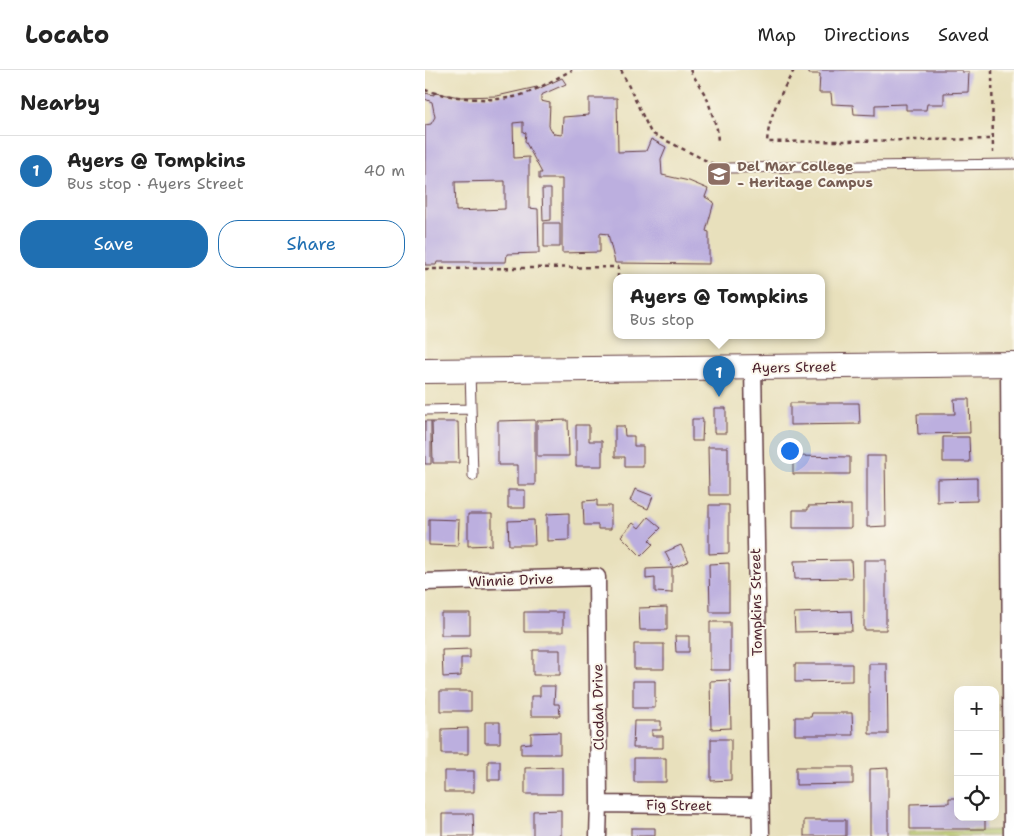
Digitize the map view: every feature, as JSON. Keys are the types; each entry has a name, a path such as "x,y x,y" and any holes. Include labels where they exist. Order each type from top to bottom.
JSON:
{"main road":[{"name":"Ayers Street","path":"425,371 1011,364"}],"street":[{"path":"1011,364 1012,836"},
{"name":"Tompkins Street","path":"753,367 761,836"},
{"name":"Winnie Drive","path":"425,582 597,577"},
{"name":"Clodah Drive","path":"597,577 598,836"},
{"name":"Fig Street","path":"599,804 759,806"}],"lane":[{"path":"729,168 1014,164"},
{"path":"470,370 473,476"},
{"path":"425,410 471,409"}],"path":[{"path":"425,90 445,96 467,98 523,95 573,70"},
{"path":"621,70 651,133 719,167"},
{"path":"690,70 707,98 717,129 718,142"},
{"path":"794,70 773,110 767,142 993,139"},
{"path":"992,70 993,165"},
{"path":"425,269 618,267 618,274"}],"green space":[{"path":"1014,830 1014,836 907,836 907,832"}],"building":[{"path":"809,70 962,70 962,72 969,72 968,92 944,93 944,104 927,104 926,110 906,110 906,104 875,105 875,115 854,114 853,105 832,104 831,93 819,93 820,74 809,74"},
{"path":"562,78 566,84 541,95 541,101 550,103 549,126 554,134 562,135 563,117 589,115 589,98 617,98 618,152 646,151 651,139 666,147 661,159 662,175 689,181 708,189 705,197 714,202 706,231 709,232 709,264 615,263 608,234 600,233 600,252 562,253 562,179 539,179 539,173 542,173 525,141 526,133 523,132 523,122 513,123 514,158 529,157 529,208 538,209 539,253 507,254 506,262 437,262 436,265 425,265 425,125 431,124 435,117 432,102 425,99 425,93 461,97 497,96 537,87 538,89","holes":["505,181 505,209 456,211 455,182"]},
{"path":"542,189 551,189 551,220 543,221"},
{"path":"544,223 560,223 560,247 544,247"},
{"path":"954,399 969,399 970,433 918,434 917,414 955,414"},
{"path":"790,403 859,403 860,424 790,425"},
{"path":"714,408 726,408 726,433 714,433"},
{"path":"692,419 703,419 702,441 692,441"},
{"path":"535,420 535,485 518,485 518,465 498,465 498,421"},
{"path":"568,420 569,456 537,456 537,421"},
{"path":"425,421 431,421 431,464 425,464"},
{"path":"432,422 458,422 459,463 433,463"},
{"path":"576,425 589,425 589,441 602,441 602,466 576,466"},
{"path":"615,426 624,426 625,436 634,436 634,446 643,446 643,467 625,467 625,457 615,457"},
{"path":"943,437 969,437 970,462 943,462"},
{"path":"708,447 728,447 728,495 709,495"},
{"path":"793,456 850,457 850,474 793,474"},
{"path":"867,456 885,456 886,526 867,527"},
{"path":"977,478 977,501 937,502 937,479"},
{"path":"635,489 653,496 648,509 630,501"},
{"path":"508,490 525,490 525,508 508,508"},
{"path":"597,500 597,506 611,506 611,529 598,529 598,525 584,525 583,501"},
{"path":"709,505 729,505 729,553 709,554"},
{"path":"851,505 851,528 793,528 793,510 808,510 808,506"},
{"path":"569,513 569,540 547,541 547,514"},
{"path":"468,514 492,514 492,545 468,546"},
{"path":"648,517 661,528 649,540 653,544 641,556 621,536 633,523 639,528"},
{"path":"429,519 459,520 458,546 429,545"},
{"path":"534,520 535,545 509,545 508,521"},
{"path":"681,545 689,561 673,568 665,552"},
{"path":"851,560 852,578 795,579 794,561"},
{"path":"864,560 886,560 886,630 864,630"},
{"path":"729,563 729,612 710,612 709,564"},
{"path":"672,568 672,593 655,592 655,578 646,579 646,569"},
{"path":"667,607 667,630 640,630 639,608"},
{"path":"851,611 852,631 795,632 794,613"},
{"path":"524,612 563,612 563,632 524,632"},
{"path":"441,613 470,613 470,635 441,635"},
{"path":"710,622 730,622 730,670 710,670"},
{"path":"675,636 689,636 689,652 676,652"},
{"path":"634,644 664,644 664,669 634,669"},
{"path":"470,649 470,658 461,658 461,676 443,677 442,650"},
{"path":"533,650 560,650 560,675 533,675"},
{"path":"795,664 852,664 852,681 795,682"},
{"path":"869,664 887,664 888,734 869,734"},
{"path":"730,680 731,728 711,729 710,681"},
{"path":"633,681 655,681 655,708 633,708"},
{"path":"540,686 555,686 554,704 559,704 560,716 531,716 531,696 540,696"},
{"path":"440,691 471,691 471,711 440,711"},
{"path":"812,713 852,713 853,735 795,735 795,717 811,717"},
{"path":"634,721 661,721 661,730 652,730 652,736 663,736 663,748 633,748"},
{"path":"485,722 500,722 500,743 485,743"},
{"path":"468,728 468,754 442,754 442,729"},
{"path":"560,732 560,754 521,754 521,744 531,743 531,733"},
{"path":"711,739 731,739 731,780 711,781"},
{"path":"634,758 666,758 666,782 634,782"},
{"path":"488,761 500,761 500,780 488,780"},
{"path":"562,767 562,794 525,794 525,768"},
{"path":"796,767 853,767 853,784 796,785"},
{"path":"888,768 888,836 870,836 870,769"},
{"path":"444,771 474,771 474,792 444,792"},
{"path":"949,798 954,798 954,821 985,821 985,829 910,829 910,804 949,803"},
{"path":"561,810 561,836 533,836 533,811"},
{"path":"442,814 473,814 474,836 442,836"},
{"path":"804,820 846,820 846,836 804,836"},
{"path":"631,828 655,828 655,836 631,836"}],"place":[{"name":"Del Mar College - Heritage Campus","path":"719,174"},
{"name":"Ayers @ Tompkins","path":"719,397"}]}
